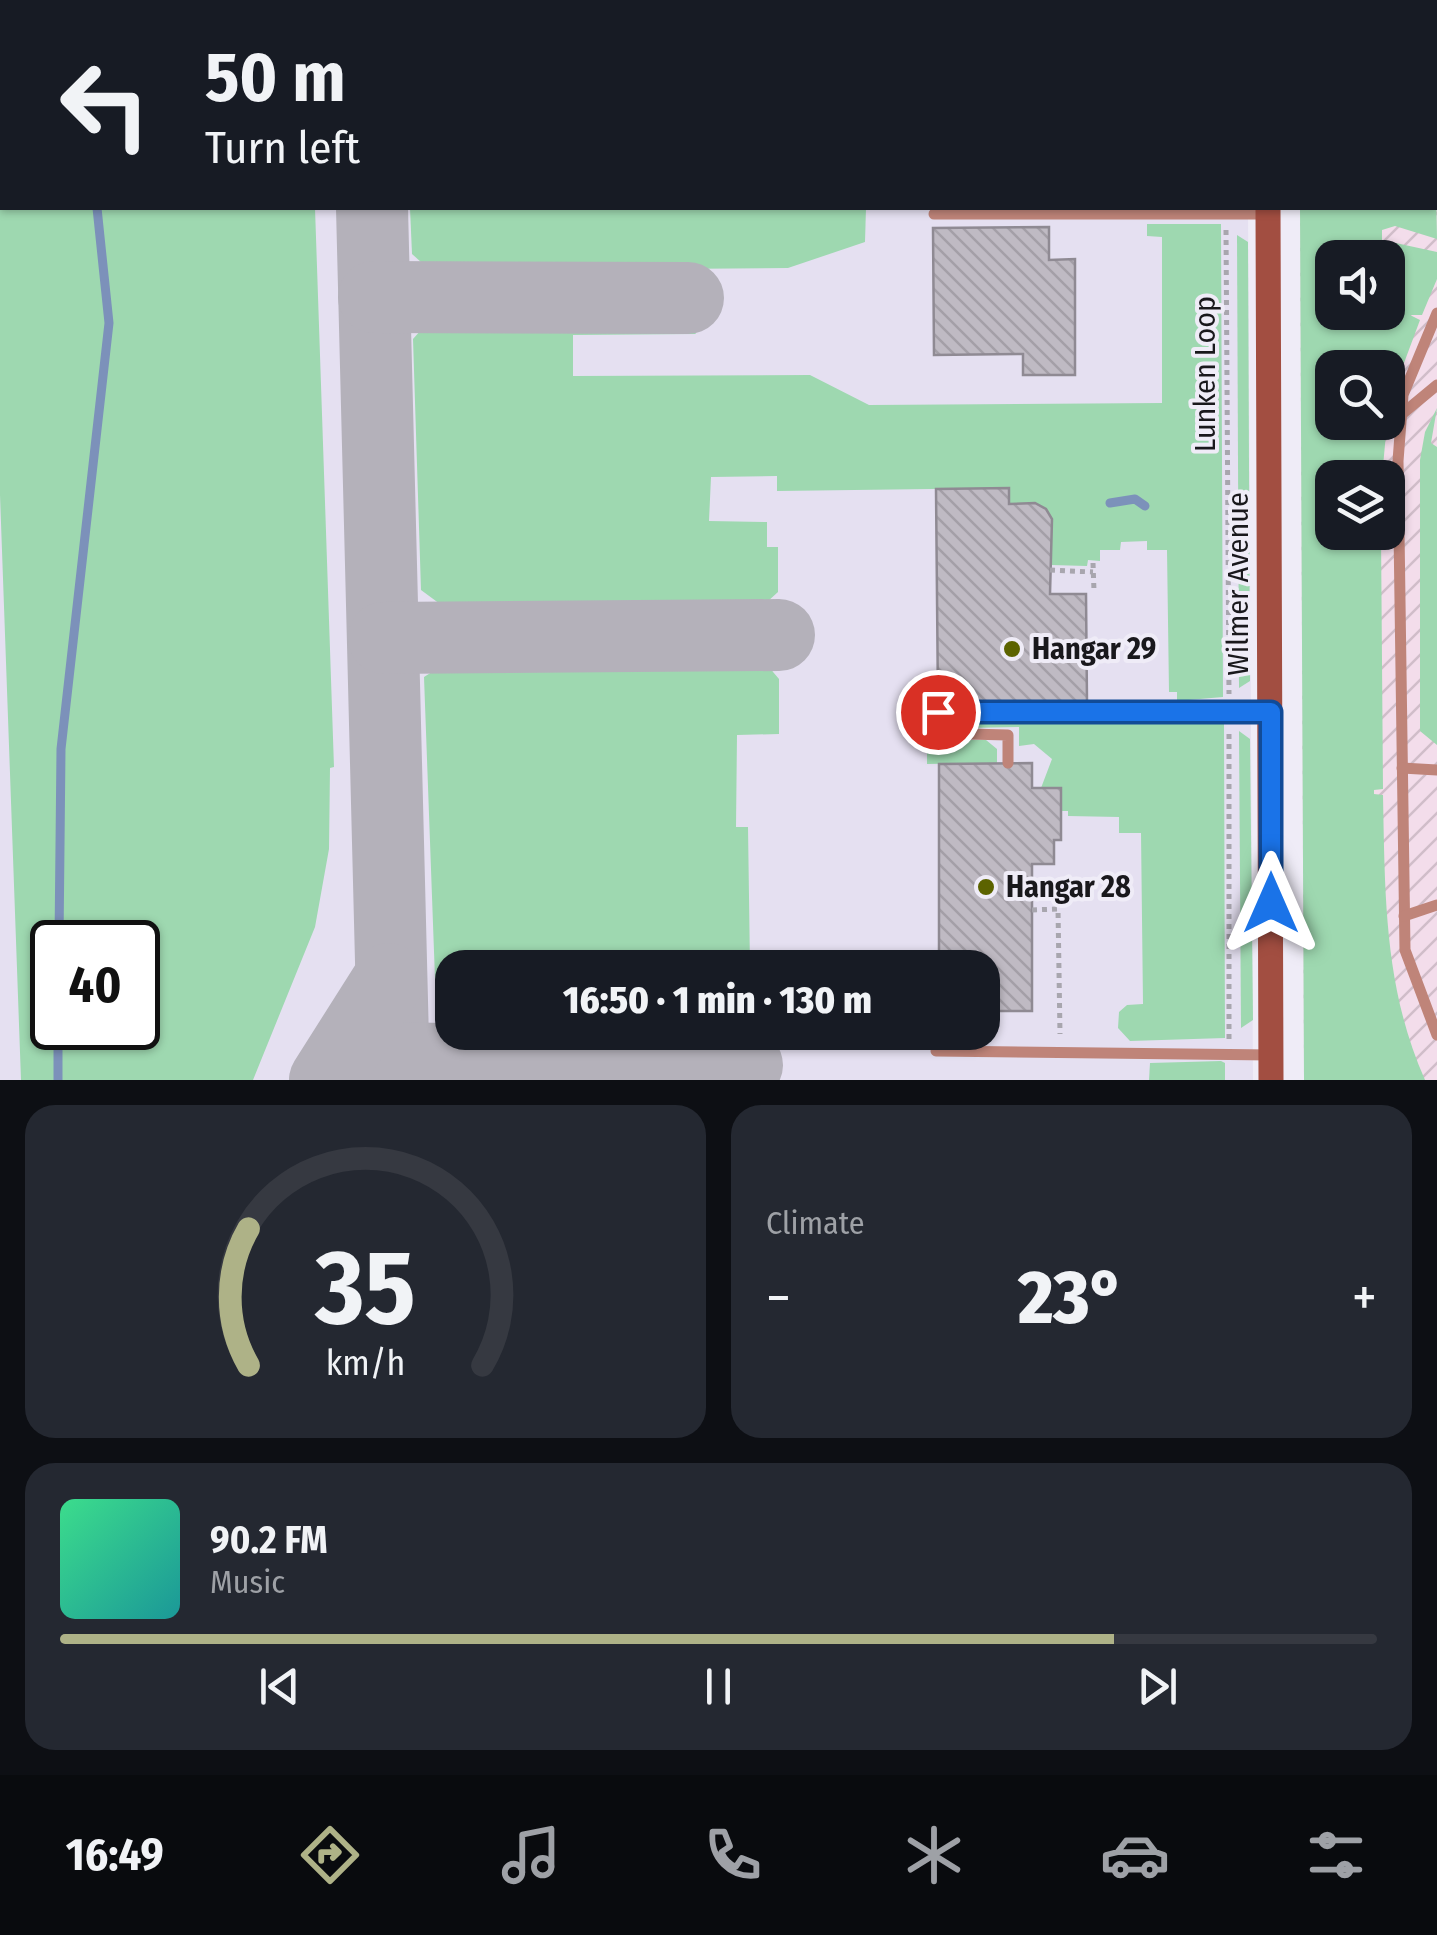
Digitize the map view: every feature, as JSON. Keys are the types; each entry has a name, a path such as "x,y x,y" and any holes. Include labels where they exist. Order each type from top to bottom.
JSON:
{"street":[{"name":"Wilmer Avenue","path":"1268,211 1271,1068"}],"lane":[{"path":"934,214 1226,215 1268,211"},
{"path":"1405,391 1437,313"},
{"path":"1405,412 1437,385"},
{"path":"1402,440 1405,950 1437,1035"},
{"path":"938,712 1271,712"},
{"path":"915,738 928,733 1008,735 1008,763"},
{"path":"1402,768 1437,770"},
{"path":"1404,916 1437,906"},
{"path":"936,1051 1229,1055 1271,1068"}],"path":[{"name":"Lunken Loop","path":"1226,215 1229,1055"},
{"path":"1093,563 1094,590"},
{"path":"1050,570 1093,572"},
{"path":"1032,910 1058,909 1060,1052"}],"shaded area":[{"path":"0,210 1248,210 1253,1080 0,1080"},
{"path":"1437,210 1437,1080 1304,1080 1300,212"}],"green space":[{"path":"0,210 315,210 334,767 330,768 329,849 315,927 253,1080 21,1080 0,495"},
{"path":"410,210 866,210 865,242 788,268 431,271 412,254"},
{"path":"1300,210 1436,210 1437,239 1395,226 1382,230 1382,240 1315,240 1315,330 1405,330 1405,245 1437,252 1437,279 1422,315 1410,315 1420,320 1405,360 1405,350 1315,350 1315,440 1385,440 1384,460 1315,460 1315,550 1381,550 1383,789 1374,790 1374,794 1383,795 1386,904 1394,975 1401,1011 1425,1080 1304,1080"},
{"path":"1147,224 1221,224 1223,697 1177,701 1177,692 1169,692 1167,550 1147,550 1147,541 1121,542 1120,550 1100,550 1100,561 1088,560 1087,566 1051,565 1050,518 1038,507 1009,504 1009,488 777,491 777,476 711,477 709,521 767,522 767,547 778,547 778,592 767,602 440,604 421,590 413,339 429,321 687,322 696,334 573,335 573,376 810,375 869,405 1162,403 1162,237 1147,236"},
{"path":"1237,235 1248,242 1250,681 1239,688"},
{"path":"1437,408 1431,443 1437,447 1437,745 1420,731 1420,460 1425,432"},
{"path":"443,665 768,666 779,679 779,734 737,735 736,827 748,827 750,950 435,950 435,979 424,677"},
{"path":"914,722 1224,722 1225,1038 1130,1041 1118,1028 1119,1012 1127,1005 1143,1004 1141,833 1119,833 1119,817 1068,816 1068,811 1061,811 1061,788 1041,788 1052,759 1034,744 1019,746 1019,727 915,729"},
{"path":"1239,731 1250,739 1253,1020 1241,1028"},
{"path":"934,740 986,740 997,749 997,763 927,764 927,751 915,747"},
{"path":"1150,1063 1225,1063 1225,1080 1149,1080"}],"building":[{"path":"1049,227 1049,260 1075,259 1075,375 1023,375 1023,354 934,355 933,228"},
{"name":"Hangar 29","path":"1009,488 1009,504 1035,503 1046,509 1052,519 1050,594 1086,594 1087,702 938,703 936,489"},
{"name":"Hangar 28","path":"1032,763 1032,788 1061,788 1061,840 1054,840 1054,864 1032,864 1032,1011 1000,1011 1000,950 939,950 939,764"}],"waterway":[{"path":"59,920 61,749 109,323 97,210"},
{"path":"1110,503 1135,499 1145,506"},
{"path":"58,1050 58,1080"}],"taxiway":[{"path":"372,210 394,1080"},
{"path":"374,297 688,298"},
{"path":"384,638 779,635"},
{"path":"325,1080 389,979"},
{"path":"393,1058 747,1065"}],"place":[{"name":"Hangar 29","path":"1012,649"},
{"name":"Hangar 28","path":"986,887"}],"route":[{"path":"938,712 1271,712 1271,903"}]}
